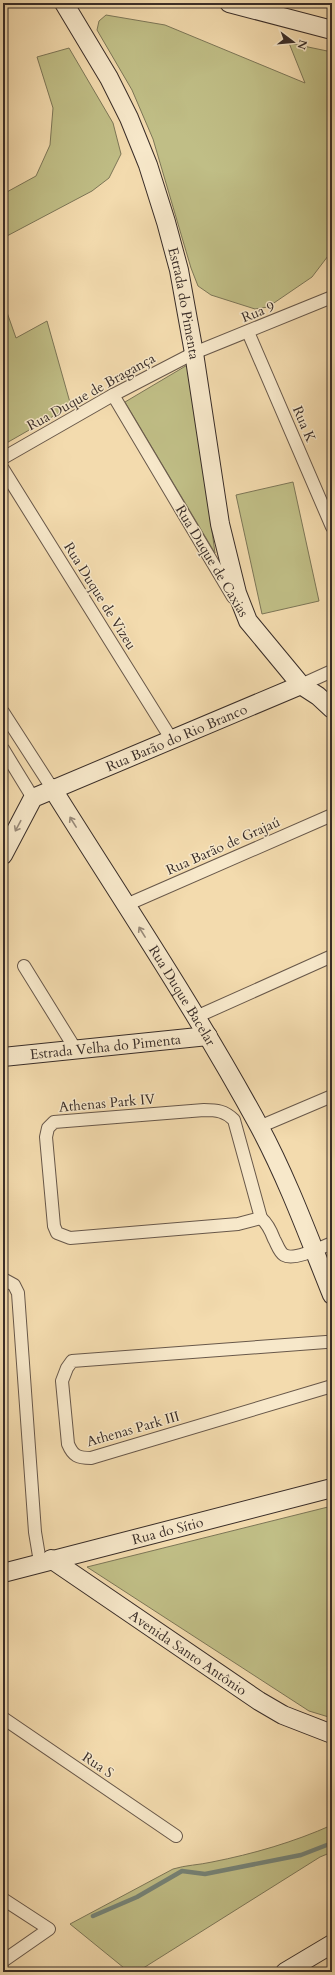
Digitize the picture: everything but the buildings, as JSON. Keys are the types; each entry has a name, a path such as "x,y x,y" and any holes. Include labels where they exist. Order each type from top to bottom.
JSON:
{"main road":[{"name":"Estrada do Pimenta","path":"64,3 109,78 148,165 166,222 179,270 194,353 220,524 231,571 248,622"},
{"path":"229,3 332,30"},
{"name":"Rua Duque de Caxias","path":"248,622 301,685 332,709"},
{"name":"Rua Barão do Rio Branco","path":"33,798 52,788 172,740 301,685"},
{"name":"Rua Duque Bacelar","path":"52,788 208,1036 260,1127 284,1178 332,1295"},
{"path":"3,855 33,798"},
{"name":"Estrada Velha do Pimenta","path":"3,1057 208,1036"},
{"name":"Rua do Sítio","path":"3,1573 332,1488"},
{"name":"Avenida Santo Antônio","path":"46,1561 259,1701 289,1718 332,1734"},
{"path":"285,1972 332,1944"}],"street":[{"name":"Rua 9","path":"194,353 332,297"},
{"name":"Rua K","path":"248,332 332,527"},
{"name":"Rua Duque de Bragança","path":"3,458 113,395 194,353"},
{"name":"Rua Duque de Caxias","path":"113,395 248,622"},
{"name":"Rua Duque de Vizeu","path":"3,469 172,740"},
{"path":"301,685 332,671"},
{"name":"Rua Duque Bacelar","path":"3,712 52,788"},
{"path":"3,749 33,798"},
{"name":"Rua Barão de Grajaú","path":"126,905 332,815"},
{"path":"196,1017 332,956"},
{"path":"24,966 76,1050"},
{"path":"260,1127 332,1096"},
{"name":"Athenas Park IV","path":"261,1218 238,1224 70,1238 64,1237 57,1233 54,1226 46,1137 48,1128 54,1122 61,1121 204,1110 217,1110 226,1113 234,1120 261,1218 266,1222 280,1251 284,1255 290,1257 314,1251"},
{"path":"314,1251 332,1243"},
{"path":"3,1279 14,1285 18,1293 35,1532 46,1561"},
{"name":"Athenas Park III","path":"326,1342 72,1361 67,1368 62,1381 68,1444 72,1453 80,1458 90,1458 332,1386"},
{"name":"Rua S","path":"3,1718 176,1836"},
{"path":"3,1900 49,1929 3,1961"}],"shaded area":[{"path":"106,15 165,25 305,83 289,43 332,52 332,242 328,256 312,277 268,307 255,309 211,295 198,286 191,268 153,139 132,90 97,30 99,21"},
{"path":"69,48 113,123 121,154 109,178 92,191 5,237 3,240 3,192 5,193 36,176 50,145 53,108 37,57"},
{"path":"3,301 16,338 47,321 71,406 3,445"},
{"path":"189,364 215,553 125,402"},
{"path":"293,482 319,601 262,614 236,495"},
{"path":"332,1506 332,1718 309,1711 87,1567"},
{"path":"332,1825 332,1852 320,1857 137,1972 129,1972 70,1924 173,1869 227,1859 258,1851 303,1837"}],"waterway":[{"path":"93,1916 137,1897 182,1871 205,1874 301,1855 332,1843"}]}
